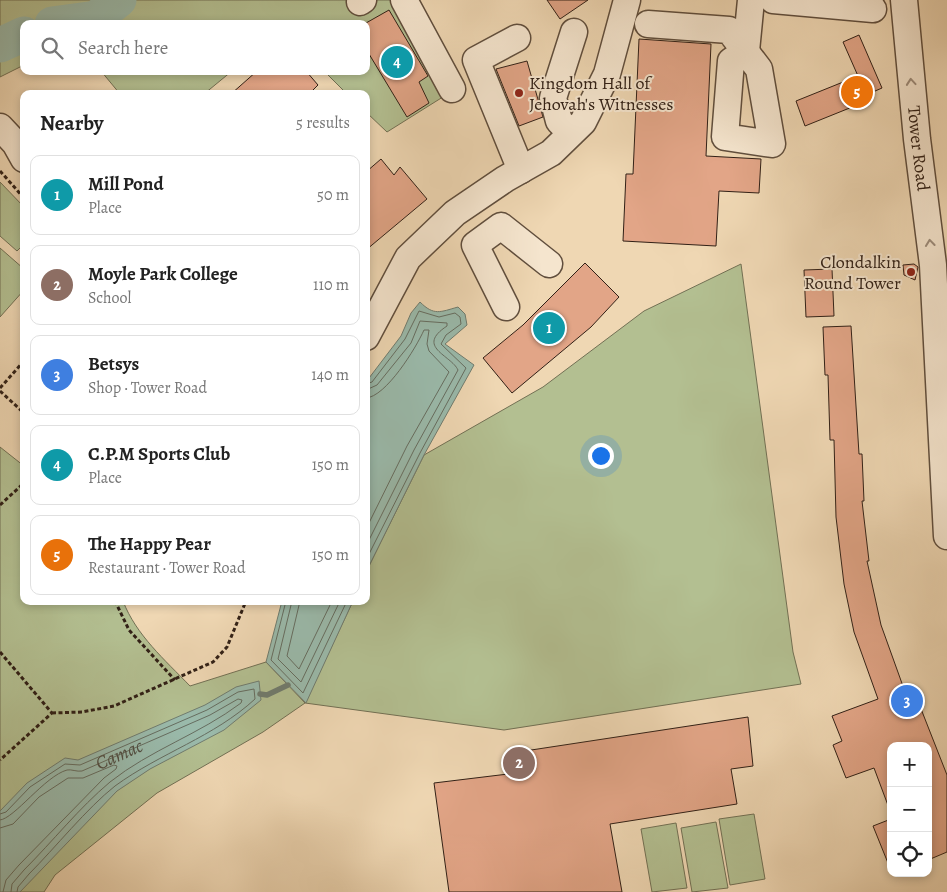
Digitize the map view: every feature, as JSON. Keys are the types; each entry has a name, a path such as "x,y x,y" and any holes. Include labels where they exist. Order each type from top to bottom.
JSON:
{"street":[{"path":"404,0 452,89"},
{"path":"370,329 408,258 455,213 550,153 584,122 607,74 627,0"},
{"path":"648,24 728,30 746,50 751,0"},
{"path":"774,0 892,5"},
{"name":"Tower Road","path":"892,5 908,41 932,265 944,438 947,536"},
{"path":"571,133 559,121 553,98 574,32"},
{"path":"517,38 476,60 521,170"},
{"path":"0,127 15,143 20,152"},
{"path":"467,205 485,236"},
{"path":"506,308 475,245 501,226 549,264"}],"path":[{"path":"0,171 20,194"},
{"path":"20,366 0,390 20,409"},
{"path":"0,505 20,487"},
{"path":"117,605 129,630 175,680"},
{"path":"0,760 52,712 82,712 114,706 213,662 227,647 244,605"},
{"path":"0,652 52,712"}],"green space":[{"path":"0,0 418,0 462,85 387,132 370,116 370,90 343,90 328,75 370,75 370,20 20,20 20,67 0,77"},
{"path":"104,75 227,75 209,90 117,90"},
{"path":"0,182 20,203 20,248 17,251 0,236"},
{"path":"0,248 20,266 20,294 0,317"},
{"path":"741,264 793,652 801,684 504,730 305,703 351,605 370,605 370,564 424,455 543,387 644,311"},
{"path":"0,447 20,463 20,605 125,605 143,636 190,686 266,662 305,703 263,732 157,793 55,875 44,892 0,892"},
{"path":"754,814 765,879 730,885 719,819"},
{"path":"716,822 728,888 692,892 681,828"},
{"path":"676,823 687,888 652,892 641,829"}],"water":[{"path":"420,302 429,309 438,312 458,307 465,314 467,325 445,344 474,365 424,455 370,564 370,377 401,336 411,313"},
{"path":"281,605 351,605 306,703 266,662"},
{"path":"259,681 261,700 224,730 150,769 117,791 20,892 0,892 0,811 27,783 65,758 78,760 205,705 236,687"}],"building":[{"path":"547,0 588,0 560,19"},
{"path":"389,10 428,76 419,82 429,103 407,117 370,56 370,21"},
{"path":"859,35 882,88 866,95 867,101 805,126 796,101 858,76 843,42"},
{"path":"639,39 711,44 706,156 761,159 759,193 719,191 716,246 623,241 626,174 633,174"},
{"name":"Kingdom Hall of Jehovah's Witnesses","path":"527,61 543,117 519,126 496,69"},
{"path":"252,75 309,75 318,85 313,90 236,90"},
{"path":"381,159 394,175 400,167 427,199 370,247 370,169"},
{"path":"585,263 619,297 591,327 512,393 483,358 523,325"},
{"name":"Clondalkin Round Tower","path":"914,264 918,267 915,280 904,275 903,265"},
{"path":"832,269 834,316 806,317 804,270"},
{"path":"851,326 859,454 862,454 864,501 862,501 869,561 867,561 881,625 904,689 912,686 947,775 947,852 932,858 932,742 887,742 887,803 874,768 846,778 833,745 842,741 832,716 878,699 854,632 844,584 836,517 834,440 830,440 828,375 825,375 823,327"},
{"path":"748,717 753,766 731,769 737,804 610,824 622,892 449,892 434,783 508,774 505,754"},
{"path":"887,821 887,861 873,826"}],"waterway":[{"name":"Camac","path":"81,20 96,18 119,0"},
{"name":"Camac","path":"0,45 20,36"},
{"path":"260,694 267,695 288,685"}],"place":[{"name":"C.P.M Sports Club","path":"397,62"},
{"name":"The Happy Pear","path":"857,92"},
{"name":"Kingdom Hall of Jehovah's Witnesses","path":"519,93"},
{"name":"Clondalkin Round Tower","path":"911,272"},
{"name":"Mill Pond","path":"549,328"},
{"name":"Betsys","path":"907,701"},
{"name":"Moyle Park College","path":"519,763"}]}
